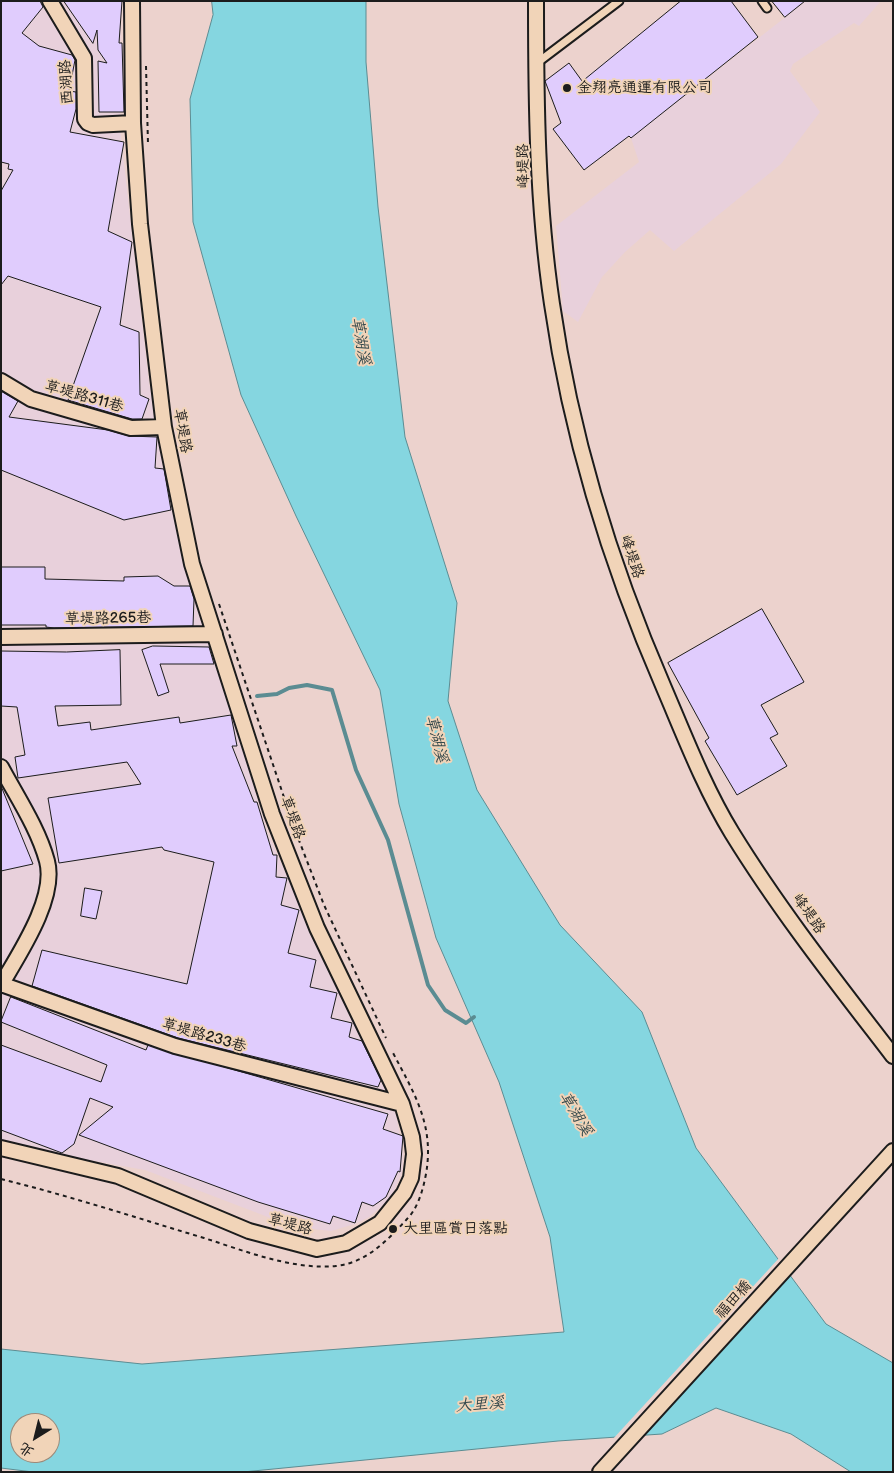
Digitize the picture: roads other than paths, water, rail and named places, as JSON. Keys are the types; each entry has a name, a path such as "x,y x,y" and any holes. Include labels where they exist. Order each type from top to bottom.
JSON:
{"street":[{"name":"西湖路","path":"50,1 84,58 85,119 88,123 133,124"},
{"name":"草堤路","path":"1,1148 118,1176 249,1230 317,1249 346,1243 366,1233 380,1222 404,1193 411,1178 414,1154 412,1137 402,1104 317,928 272,814 192,564 164,427 140,224 133,124 132,1"},
{"name":"峰堤路","path":"536,1 541,212 552,305 572,407 597,507 636,624 704,781 732,833 825,967 893,1056"},
{"name":"草堤路311巷","path":"1,380 31,399 131,428 164,427"},
{"name":"草堤路265巷","path":"1,637 215,634"},
{"path":"1,768 37,835 48,862 47,884 34,930 1,984"},
{"name":"草堤路233巷","path":"1,984 175,1046 402,1104"},
{"name":"福田橋","path":"600,1472 893,1151"}],"lane":[{"path":"537,63 619,1"},
{"path":"762,1 767,8"}],"water":[{"path":"212,1 366,1 366,62 378,207 405,437 457,603 448,701 477,790 560,925 642,1012 696,1148 826,1324 893,1363 893,1472 851,1472 791,1434 716,1408 662,1434 558,1441 243,1472 33,1472 1,1468 1,1349 142,1364 564,1332 550,1237 499,1082 436,938 399,804 380,690 296,516 241,395 193,222 190,99 213,15"}],"waterway":[{"path":"257,696 277,694 289,688 307,685 332,690 356,770 388,840 428,985 445,1010 466,1023 474,1017"}],"place":[{"name":"金翔亮通運有限公司","path":"567,88"},
{"name":"大里區賞日落點","path":"393,1229"}],"water label":[{"name":"草湖溪","path":"360,341"},
{"name":"草湖溪","path":"436,739"},
{"name":"草湖溪","path":"575,1114"},
{"name":"大里溪","path":"480,1405"}]}
